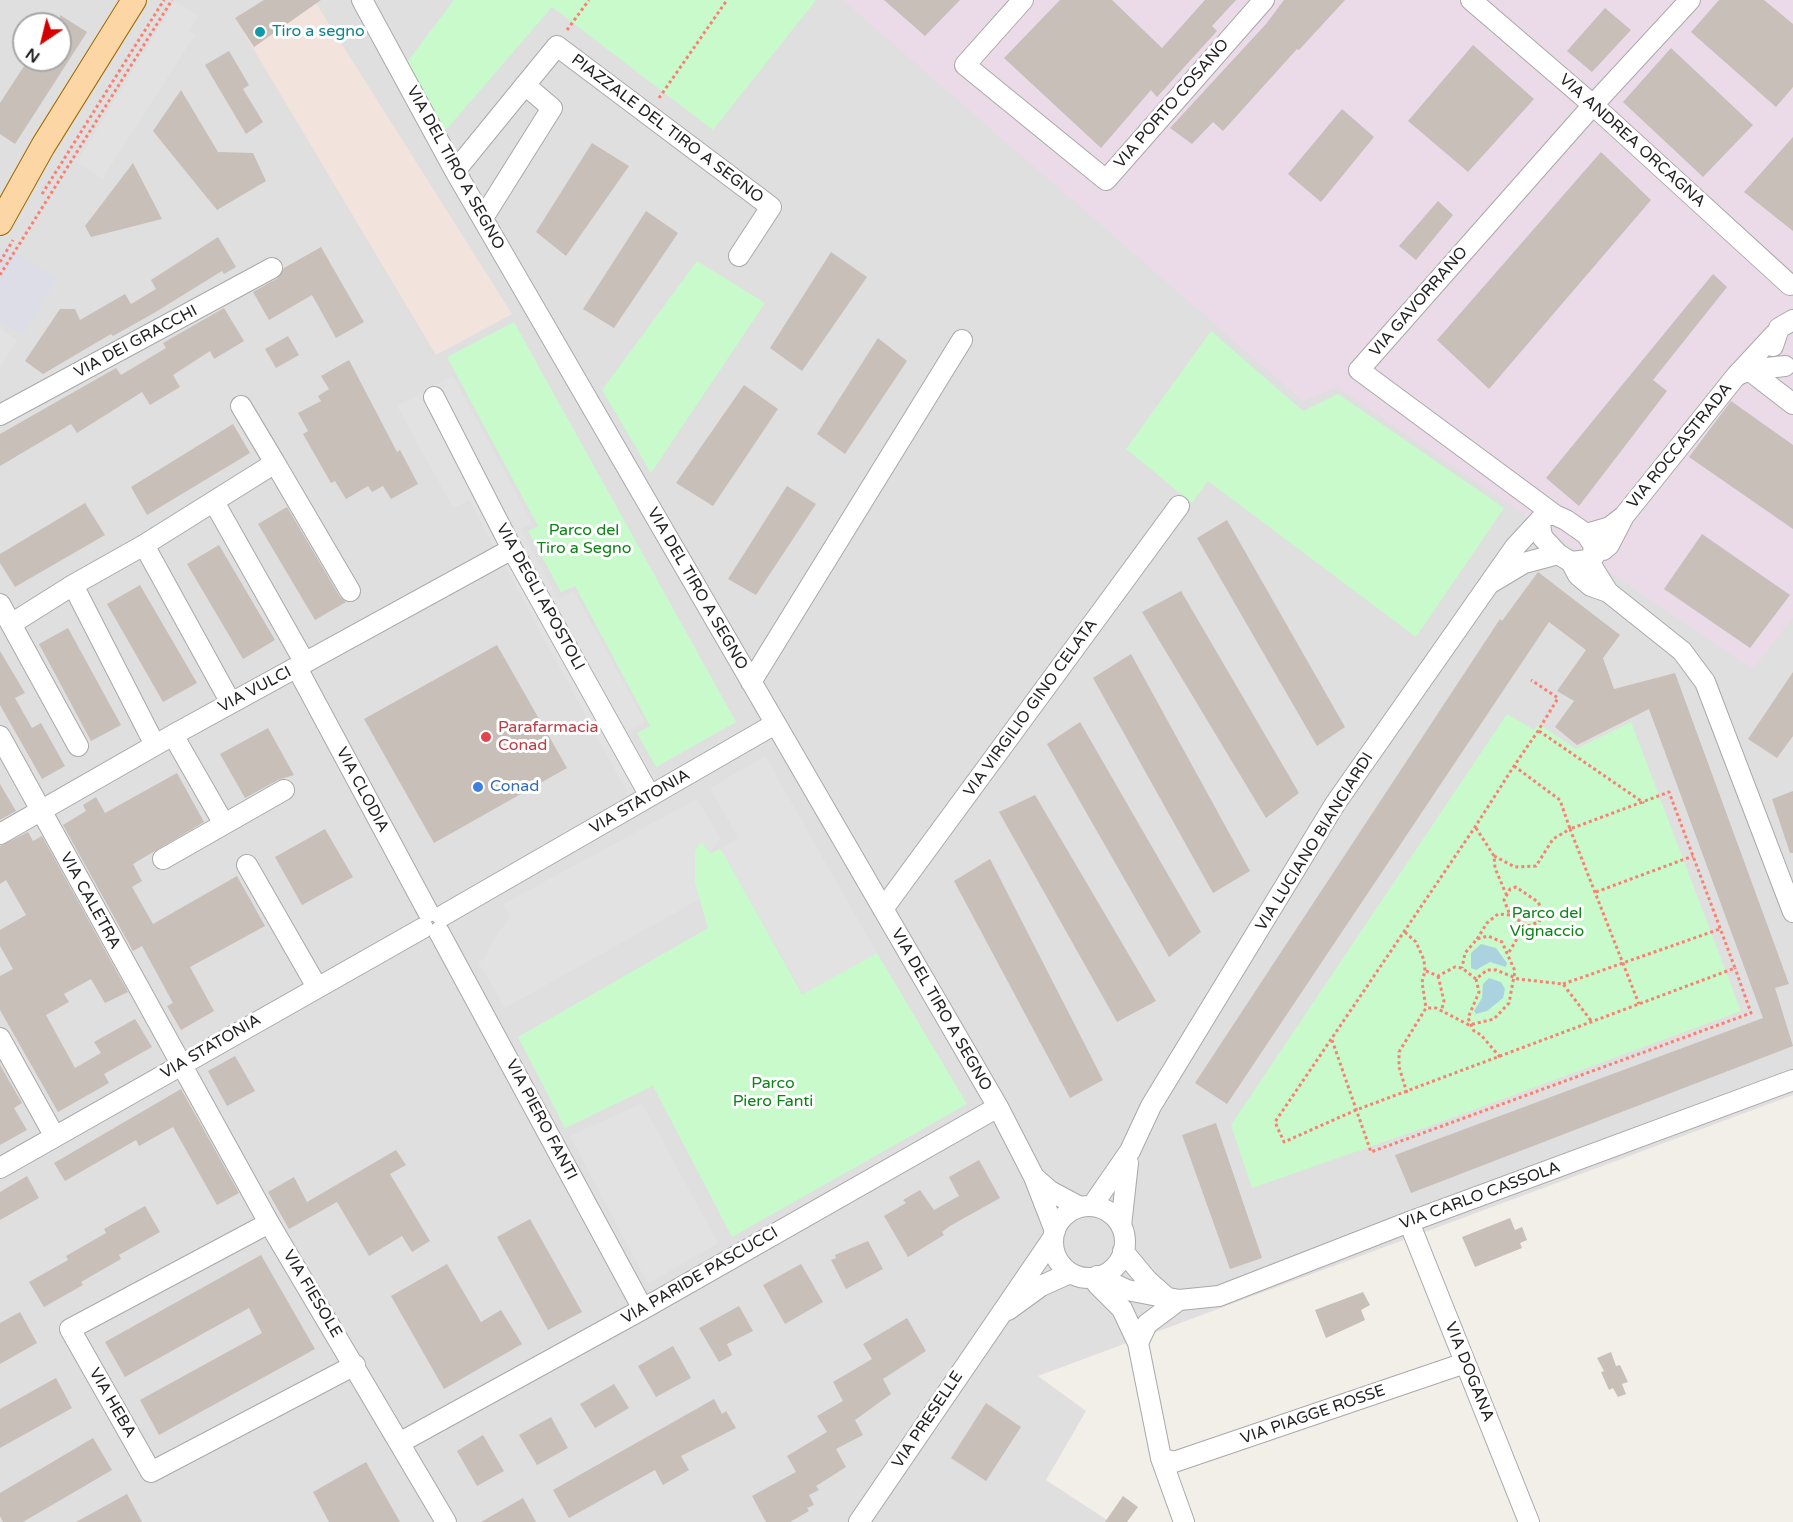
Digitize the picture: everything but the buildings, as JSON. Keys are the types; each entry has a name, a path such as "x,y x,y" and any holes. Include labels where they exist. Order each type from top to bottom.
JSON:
{"main road":[{"path":"3,197 43,146 134,0"},
{"path":"8,230 43,146"}],"street":[{"name":"VIA DEL TIRO A SEGNO","path":"362,0 455,171 998,1107 1034,1177 1054,1234"},
{"name":"VIA PORTO COSANO","path":"1023,0 965,65 1106,180 1264,0"},
{"name":"VIA ANDREA ORCAGNA","path":"1471,0 1593,105 1791,287 1792,308 1784,326 1773,341 1775,355 1789,368"},
{"path":"1593,105 1690,0"},
{"name":"PIAZZALE DEL TIRO A SEGNO","path":"455,171 556,46 771,207 739,256"},
{"path":"483,218 552,108 525,85"},
{"name":"VIA GAVORRANO","path":"1547,518 1543,503 1359,370 1593,105"},
{"name":"VIA DEI GRACCHI","path":"0,415 272,268"},
{"name":"VIA ROCCASTRADA","path":"1580,552 1603,550 1609,545 1624,516 1742,373 1784,326"},
{"path":"751,682 962,340"},
{"name":"VIA ROCCASTRADA","path":"1742,373 1789,368"},
{"path":"1742,373 1793,404"},
{"name":"VIA DEGLI APOSTOLI","path":"434,397 513,549 650,796"},
{"path":"242,406 350,591"},
{"path":"11,624 73,585 144,545 274,463"},
{"name":"VIA CLODIA","path":"214,502 433,922"},
{"name":"VIA VIRGILIO GINO CELATA","path":"883,909 1179,506"},
{"path":"1547,518 1543,538 1580,552"},
{"path":"1547,518 1580,552 1578,575 1592,586 1608,592 1682,651 1705,682 1793,912"},
{"name":"VIA LUCIANO BIANCIARDI","path":"1130,1151 1151,1106 1335,804 1515,547 1547,518"},
{"path":"144,545 231,703"},
{"name":"VIA VULCI","path":"0,834 173,735 513,549"},
{"name":"VIA LUCIANO BIANCIARDI","path":"1489,584 1524,563 1580,552"},
{"path":"73,585 155,745"},
{"path":"0,604 78,746"},
{"name":"VIA STATONIA","path":"0,1168 776,724"},
{"path":"173,735 224,824"},
{"name":"VIA CALETRA","path":"0,736 180,1065"},
{"path":"163,860 284,790"},
{"path":"248,865 317,987"},
{"name":"VIA PIERO FANTI","path":"433,922 643,1309"},
{"path":"0,1038 55,1137"},
{"name":"VIA FIESOLE","path":"180,1065 268,1223 356,1365 446,1522"},
{"name":"VIA CARLO CASSOLA","path":"1085,1276 1115,1287 1173,1299 1219,1296 1408,1222 1793,1080"},
{"name":"VIA PARIDE PASCUCCI","path":"401,1443 643,1309 998,1107"},
{"path":"1130,1151 1086,1207 1065,1216 1054,1234 1056,1258 1085,1276 1115,1300 1128,1320 1138,1343 1161,1458 1184,1522"},
{"path":"1120,1226 1130,1151"},
{"name":"VIA DEL TIRO A SEGNO","path":"1034,1177 1050,1191 1086,1207"},
{"path":"1085,1276 1114,1267 1123,1251 1124,1234 1120,1226 1104,1209 1086,1207"},
{"name":"VIA DOGANA","path":"1408,1222 1529,1522"},
{"name":"VIA HEBA","path":"268,1223 70,1329 151,1472 356,1365"},
{"name":"VIA PRESELLE","path":"859,1522 1054,1234"},
{"path":"1123,1251 1147,1280 1173,1299 1148,1324 1138,1343"},
{"name":"VIA PRESELLE","path":"996,1319 1041,1286 1085,1276"},
{"name":"VIA PIAGGE ROSSE","path":"1161,1458 1174,1462 1465,1363"}],"path":[{"path":"40,198 164,0"},
{"path":"0,275 172,0"},
{"path":"556,46 589,0"},
{"path":"647,115 727,0"},
{"path":"0,262 8,230"},
{"path":"1532,680 1558,698 1405,932 1275,1122 1284,1142 1356,1110 1407,1093 1735,968"},
{"path":"1538,731 1644,803"},
{"path":"1514,766 1560,800 1640,1004"},
{"path":"1332,1040 1371,1152 1750,1014 1669,792 1570,829 1553,839 1536,866 1515,867 1494,856"},
{"path":"1475,827 1494,856 1495,868 1506,894 1504,905 1510,915 1525,925 1534,926 1543,912 1538,902 1516,887 1506,894"},
{"path":"1596,892 1693,856"},
{"path":"1462,968 1465,953 1487,923 1498,914 1510,915"},
{"path":"1509,952 1525,925"},
{"path":"1476,979 1480,973 1496,970 1515,978 1563,984 1720,929"},
{"path":"1405,932 1416,942 1425,971 1422,982 1426,1008 1399,1052 1399,1067 1407,1093"},
{"path":"1469,1025 1494,1019 1503,1013 1509,1004 1515,978 1509,952 1496,937 1477,939"},
{"path":"1425,971 1438,976 1455,967 1462,968 1476,979 1479,992 1469,1013 1469,1025"},
{"path":"1438,976 1444,1001 1441,1011"},
{"path":"1563,984 1592,1022"},
{"path":"1426,1008 1441,1011 1469,1025 1500,1057"}],"shaded area":[{"path":"0,0 1793,0 1793,1095 1038,1376 1086,1411 1046,1480 1110,1522 0,1522"},
{"path":"264,0 314,0 512,314 436,355 235,18"},
{"path":"843,0 1793,0 1793,617 1753,669 1337,387 1303,401"},
{"path":"175,1 198,16 189,30 195,35 102,179 77,162"},
{"path":"5,245 58,279 23,335 0,321 0,253"},
{"path":"0,328 18,340 0,367"},
{"path":"453,376 532,523 521,529 558,599 574,591 645,722 628,731 655,780 628,794 469,500 453,508 397,406"},
{"path":"765,756 877,953 803,994 721,849 738,838 710,788"},
{"path":"697,799 721,839 710,853 702,842 695,850 695,884 700,899 505,1008 478,962 484,959 499,931 511,917 503,904"},
{"path":"642,1103 718,1243 648,1284 570,1136"}],"green space":[{"path":"454,0 816,0 713,130 552,7 446,130 404,66"},
{"path":"697,261 765,303 651,473 602,390"},
{"name":"Parco del Tiro a Segno","path":"514,322 736,722 656,767 637,733 650,726 575,586 561,592 528,531 538,526 447,357"},
{"path":"1211,331 1303,411 1338,394 1504,508 1416,637 1208,481 1192,503 1126,449"},
{"name":"Parco del Vignaccio","path":"1507,714 1534,730 1539,724 1576,749 1631,722 1741,1011 1435,1124 1252,1188 1231,1125"},
{"name":"Parco Piero Fanti","path":"702,842 710,853 721,849 802,994 877,953 967,1104 732,1237 653,1086 565,1128 518,1037 708,928 695,884 695,850"}],"water":[{"path":"1481,944 1496,948 1507,963 1506,967 1490,962 1476,970 1471,968 1471,953"},
{"path":"1489,978 1501,982 1505,989 1503,998 1487,1011 1476,1014 1474,1011 1482,998 1483,984"}],"place":[{"name":"Tiro a segno","path":"260,32"},
{"name":"Parafarmacia Conad","path":"486,737"},
{"name":"Conad","path":"478,787"}]}
